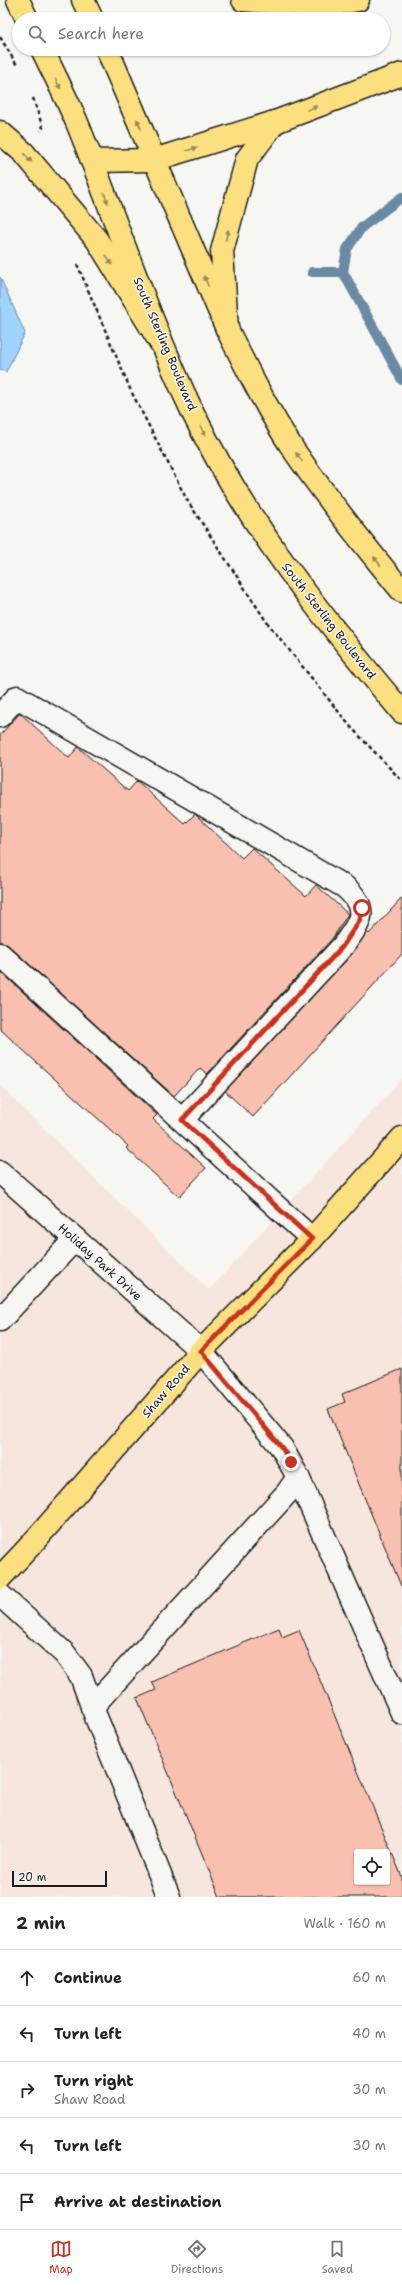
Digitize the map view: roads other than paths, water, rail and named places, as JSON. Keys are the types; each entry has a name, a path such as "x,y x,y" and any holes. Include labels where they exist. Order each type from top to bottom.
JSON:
{"main road":[{"path":"18,0 24,12"},
{"path":"83,0 89,12"},
{"path":"243,0 323,6 358,0"},
{"name":"South Sterling Boulevard","path":"45,56 77,123 162,345 195,417 232,483 276,554 319,612 402,712"},
{"path":"110,56 227,329 292,448 334,507 402,592"},
{"path":"92,161 154,160 275,122 402,74"},
{"path":"227,329 222,251 247,159 275,122"},
{"path":"0,132 24,153 97,240 162,345"},
{"name":"Shaw Road","path":"0,1578 30,1546 201,1351 312,1239 402,1138"}],"street":[{"path":"0,716 17,697 345,887 357,897 362,908 360,920 342,947 182,1120"},
{"path":"0,954 312,1239"},
{"name":"Holiday Park Drive","path":"0,1172 201,1351 282,1448 298,1477 395,1678 402,1713"},
{"path":"0,1320 75,1239"},
{"path":"92,1707 287,1493 298,1477"},
{"path":"0,1595 65,1654 81,1676 92,1707 169,1897"}],"water":[{"path":"0,277 25,333 6,372 0,370"}],"waterway":[{"path":"402,197 362,227 347,249 343,272 402,380"},
{"path":"312,272 343,272"}]}
